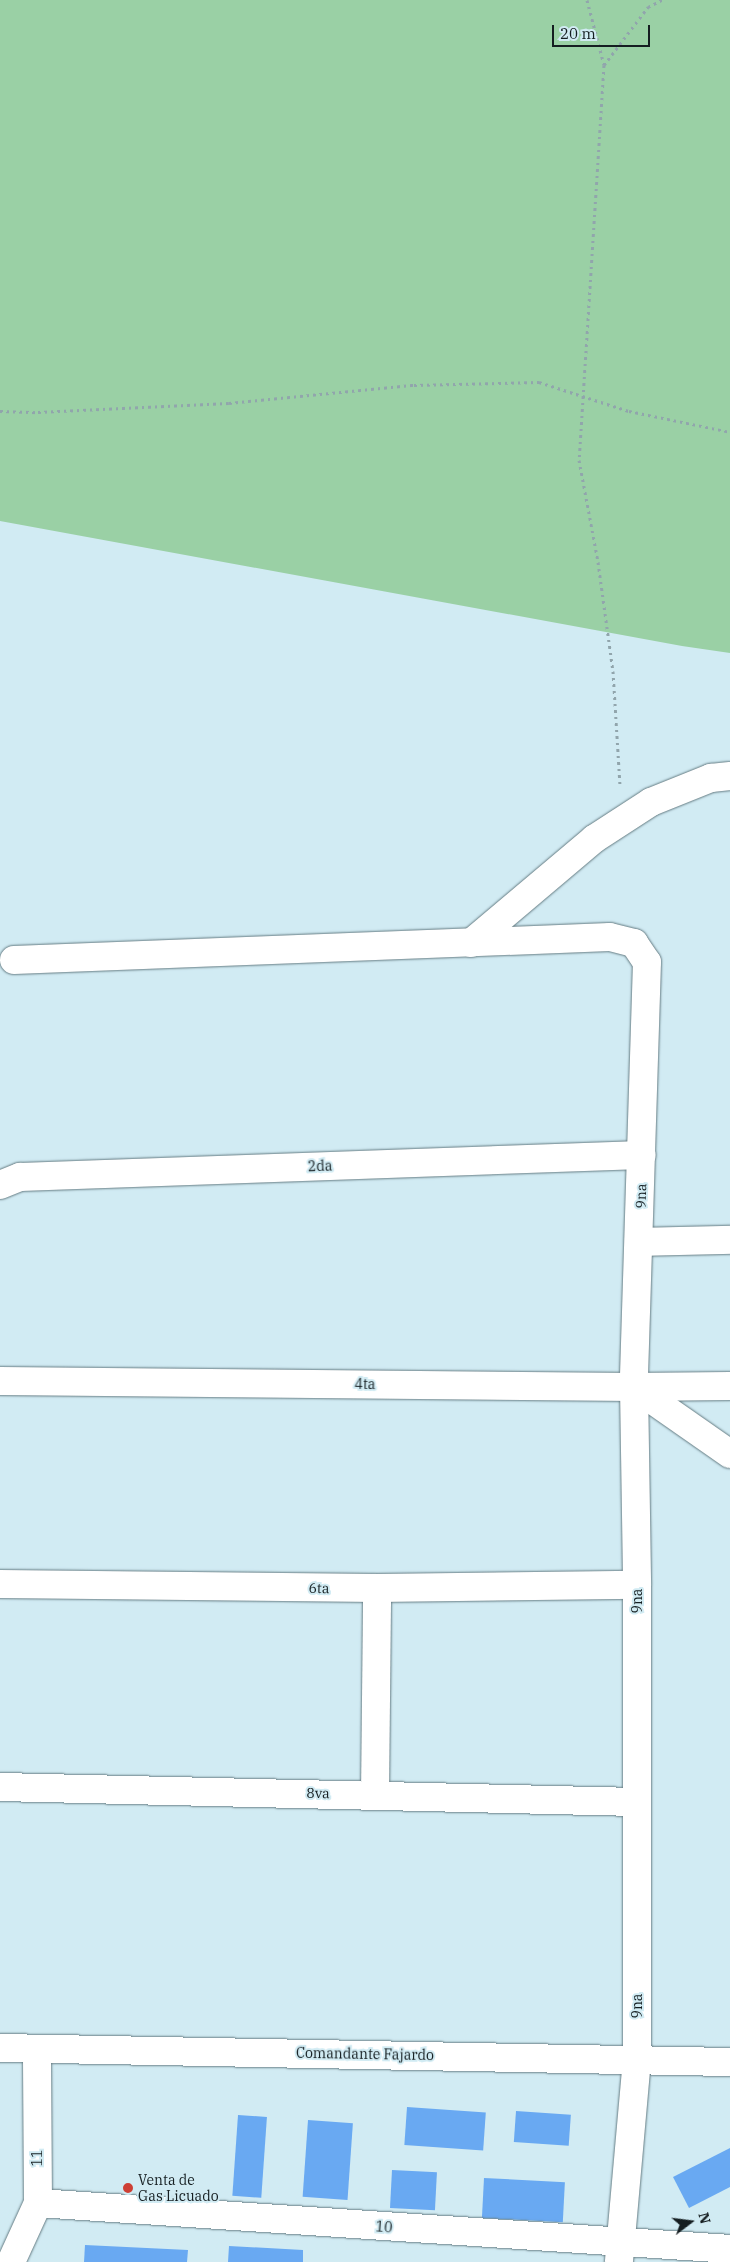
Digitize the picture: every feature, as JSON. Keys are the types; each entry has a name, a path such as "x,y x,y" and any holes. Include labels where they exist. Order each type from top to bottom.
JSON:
{"street":[{"path":"14,960 471,943 594,839 651,802 711,778 730,776"},
{"name":"9na","path":"471,943 610,937 634,943 648,962 634,1387 637,1585 637,2059 620,2252"},
{"name":"2da","path":"0,1185 20,1177 642,1155"},
{"path":"639,1242 730,1240"},
{"name":"4ta","path":"0,1381 634,1387 730,1386"},
{"path":"634,1387 730,1454"},
{"name":"6ta","path":"0,1584 377,1588 637,1585"},
{"path":"375,1795 377,1588"},
{"name":"8va","path":"0,1787 636,1802"},
{"name":"Comandante Fajardo","path":"0,2048 730,2062"},
{"name":"11","path":"11,2262 38,2203 37,2049"},
{"name":"10","path":"38,2203 620,2252 730,2249"}],"path":[{"path":"587,0 604,65 579,460 598,562 613,671 622,821"},
{"path":"604,65 648,7 662,0"},
{"path":"0,411 38,412 229,403 433,385 540,382 629,410 730,432"}],"green space":[{"path":"0,0 730,0 730,653 682,646 0,521"}],"building":[{"path":"407,2107 486,2113 483,2150 404,2145"},
{"path":"516,2111 571,2115 569,2146 514,2142"},
{"path":"238,2115 267,2117 261,2198 232,2196"},
{"path":"308,2120 353,2123 348,2200 303,2197"},
{"path":"730,2148 730,2187 689,2208 673,2177"},
{"path":"392,2170 437,2172 435,2210 390,2208"},
{"path":"484,2178 565,2182 563,2222 482,2218"},
{"path":"85,2245 188,2250 187,2262 84,2262"},
{"path":"229,2246 303,2250 303,2262 228,2262"}],"place":[{"name":"Venta de Gas Licuado","path":"128,2188"}]}
